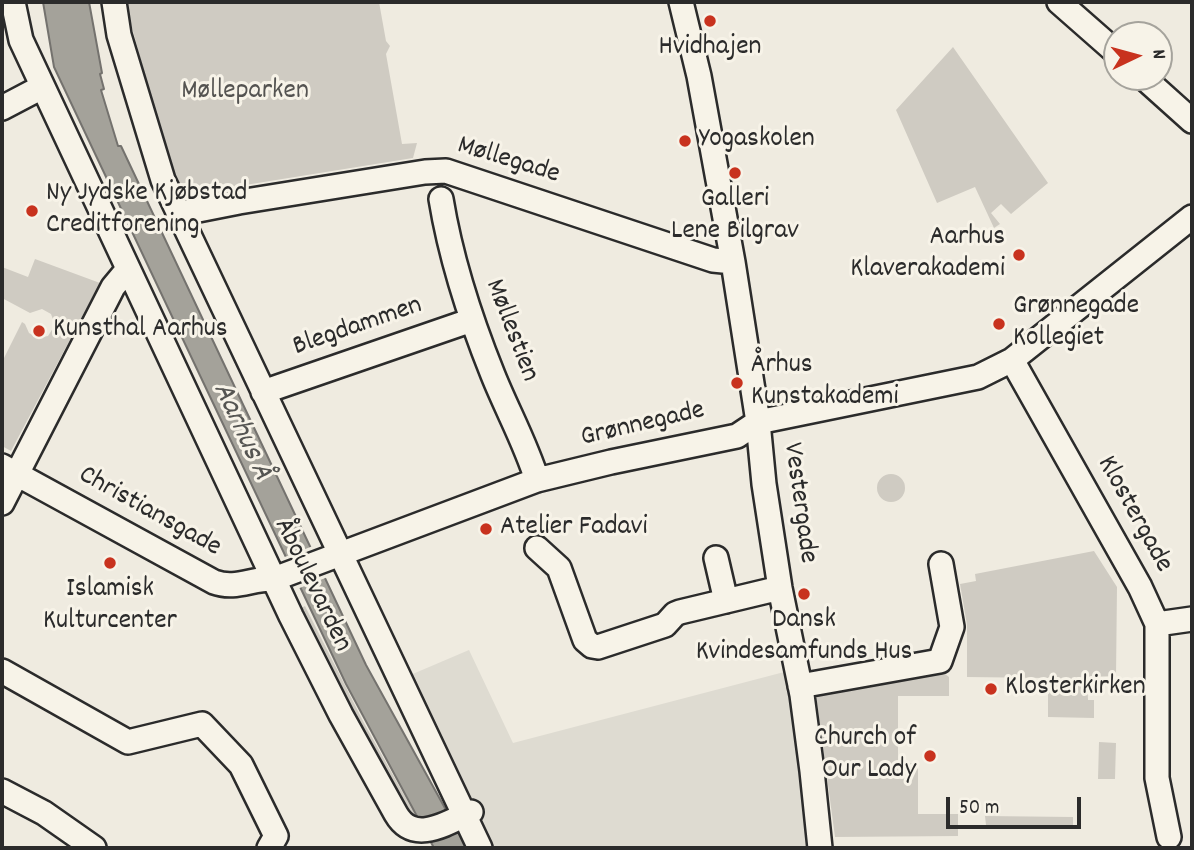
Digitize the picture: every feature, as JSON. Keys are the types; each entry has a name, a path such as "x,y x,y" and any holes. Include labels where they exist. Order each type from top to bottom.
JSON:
{"street":[{"name":"Åboulevarden","path":"13,2 21,40 42,87 128,269 281,577 341,715 401,822 412,830 424,831 464,815"},
{"name":"Åboulevarden","path":"114,2 119,35 163,180 263,392 335,556 480,848"},
{"name":"Vestergade","path":"681,2 698,76 733,262 780,589 800,686 820,848"},
{"path":"1059,2 1103,41"},
{"path":"2,108 42,87"},
{"path":"1159,91 1192,121"},
{"name":"Møllegade","path":"178,214 425,172 446,171 713,260 733,262"},
{"name":"Møllestien","path":"440,199 451,256 472,320 537,480"},
{"name":"Grønnegade","path":"281,577 537,480 737,436 758,422 978,377 1012,360 1192,217"},
{"path":"2,503 9,470 113,288 128,269"},
{"name":"Blegdammen","path":"263,392 472,320"},
{"name":"Klostergade","path":"1012,360 1140,587 1157,624 1157,778 1169,837"},
{"name":"Christiansgade","path":"9,470 214,582 235,587 261,579 281,577"},
{"path":"537,548 559,568 585,640 592,646 598,647 666,625 680,611 780,589"},
{"path":"716,558 726,601"},
{"path":"800,686 940,661 952,627 941,564"},
{"path":"1157,624 1192,619"},
{"path":"2,671 128,741 202,724 241,765 276,836 269,848"},
{"path":"2,791 44,813 94,848"}],"shaded area":[{"path":"469,650 513,743 788,671 814,848 487,848 408,676"}],"green space":[{"name":"Mølleparken","path":"125,2 379,2 386,41 390,46 386,54 402,144 417,143 413,158 183,195 171,170"},
{"path":"953,47 1048,183 1011,214 1001,204 991,213 1000,224 994,228 975,187 937,203 896,110"},
{"path":"35,259 100,283 11,451 2,446 2,362 22,322 29,333 38,338 48,336 55,325 51,314 42,309 30,313 2,298 2,267 28,277"},
{"path":"891,474 901,478 905,488 901,498 891,502 881,498 877,488 881,478"},
{"path":"1094,551 1117,587 1116,676 1087,677 1088,700 1094,700 1094,718 1048,717 1048,678 967,677 967,625 960,584 976,581 975,574"},
{"path":"305,606 364,723 417,818 415,819 399,801 299,609"},
{"path":"941,671 949,677 949,696 898,696 898,763 918,763 918,814 958,814 958,836 835,837 816,695"},
{"path":"1099,742 1116,743 1115,779 1098,779"},
{"path":"985,816 1073,817 1073,825 986,825"}],"water":[{"name":"Aarhus Å","path":"43,2 89,2 102,73 100,74 104,89 101,90 118,146 121,146 366,665 467,848 434,848 346,684 54,67"}],"pier":[{"path":"313,546 328,577 297,589 282,558"}],"place":[{"name":"Hvidhajen","path":"710,21"},
{"name":"Yogaskolen","path":"685,141"},
{"name":"Galleri Lene Bilgrav","path":"735,173"},
{"name":"Ny Jydske Kjøbstad Creditforening","path":"32,211"},
{"name":"Aarhus Klaverakademi","path":"1019,255"},
{"name":"Grønnegade Kollegiet","path":"999,324"},
{"name":"Kunsthal Aarhus","path":"39,331"},
{"name":"Århus Kunstakademi","path":"737,383"},
{"name":"Atelier Fadavi","path":"486,529"},
{"name":"Islamisk Kulturcenter","path":"110,563"},
{"name":"Dansk Kvindesamfunds Hus","path":"804,594"},
{"name":"Klosterkirken","path":"991,689"},
{"name":"Church of Our Lady","path":"930,756"}]}
